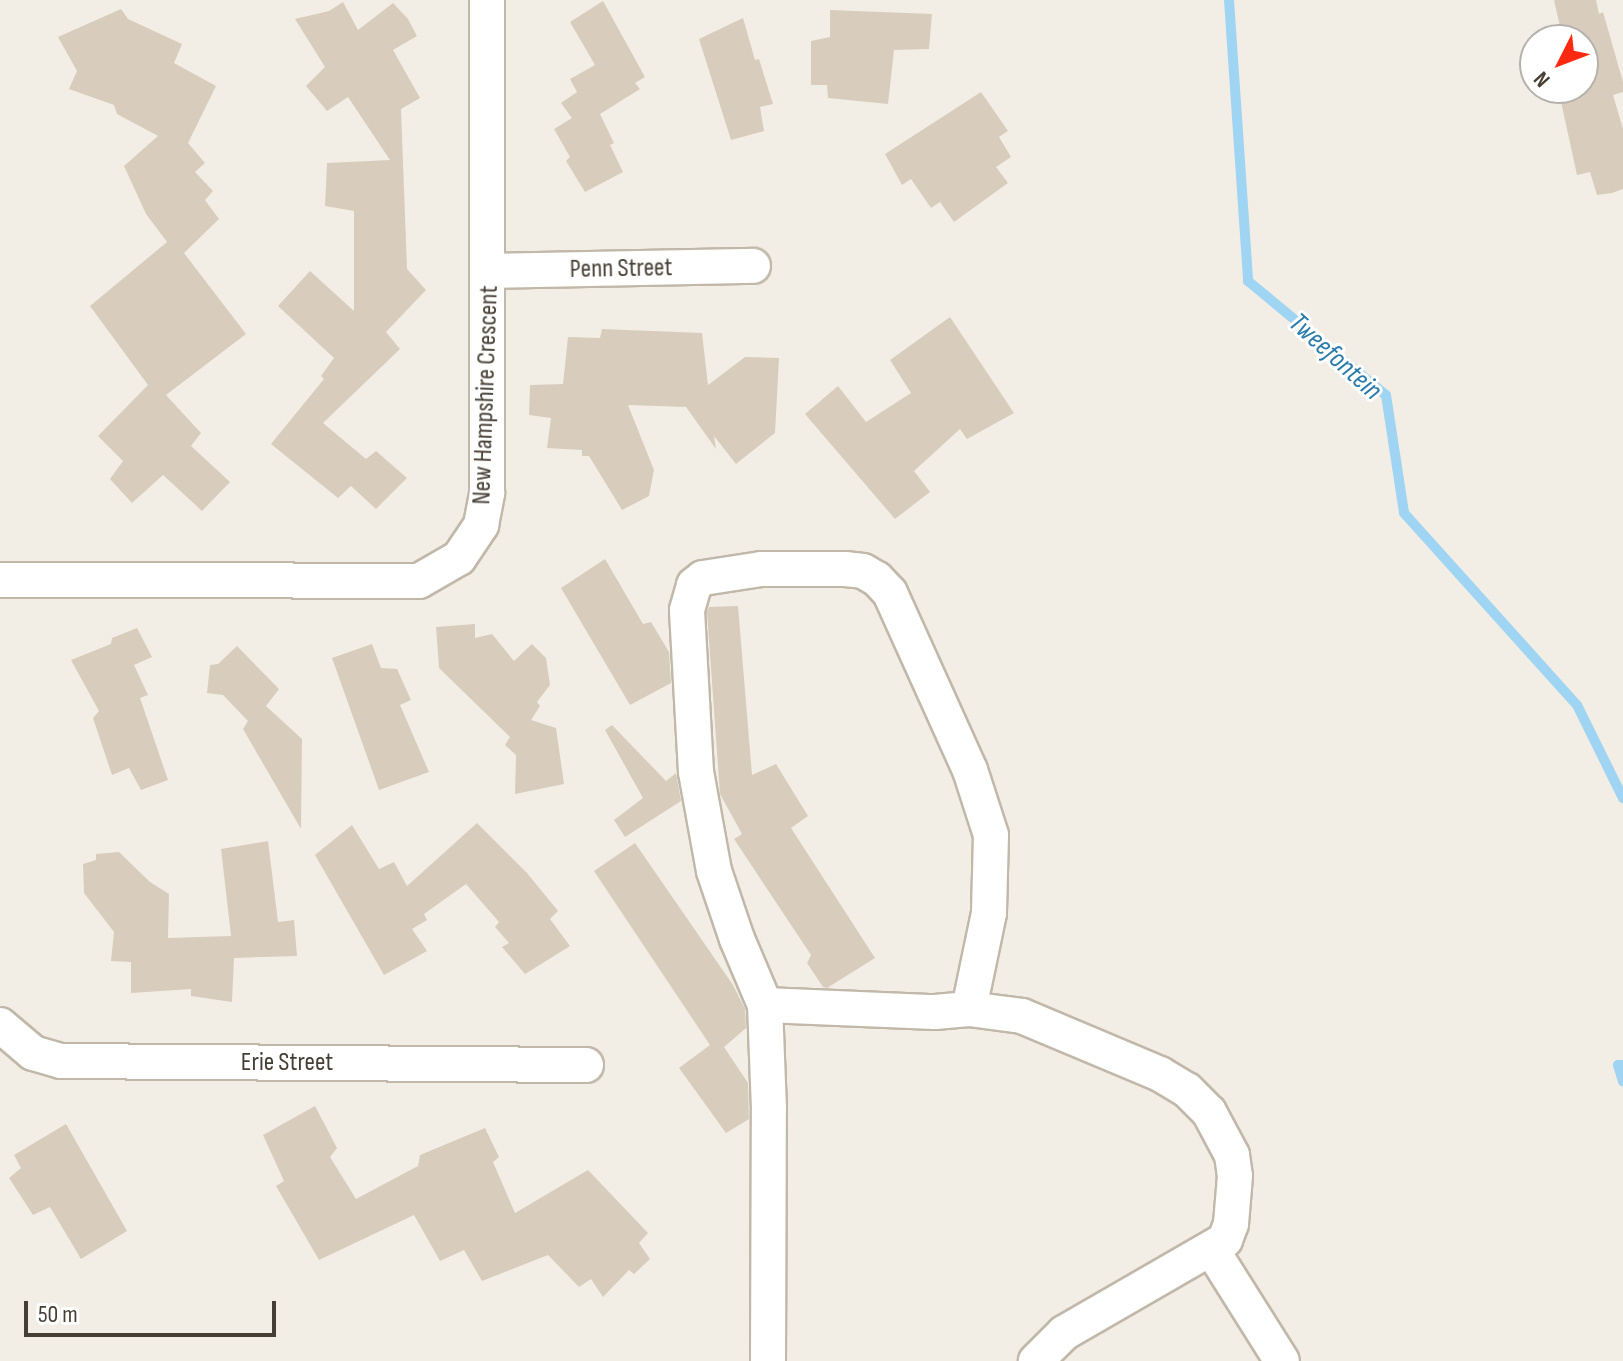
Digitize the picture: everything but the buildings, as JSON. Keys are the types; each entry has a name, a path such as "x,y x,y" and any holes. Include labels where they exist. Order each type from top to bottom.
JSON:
{"street":[{"name":"New Hampshire Crescent","path":"0,580 419,581 448,567 471,544 481,525 487,493 487,0"},
{"name":"Penn Street","path":"489,271 753,266"},
{"path":"768,1361 769,1109 765,1005 737,939 707,844 696,772 687,610 689,594 703,578 761,569 845,569 863,571 890,593 984,804 993,864 989,913 969,1009"},
{"path":"765,1005 935,1012 969,1009 1022,1016 1160,1074 1187,1090 1209,1112 1232,1155 1235,1176 1231,1224 1225,1240 1212,1250 1123,1296 1064,1333 1036,1361"},
{"name":"Erie Street","path":"0,1025 33,1053 61,1061 586,1065"},
{"path":"1212,1250 1282,1361"}],"waterway":[{"name":"Tweefontein","path":"1229,0 1248,281 1386,395 1404,513 1577,705 1623,798"},
{"name":"Tweefontein","path":"1623,1065 1618,1065 1623,1081"}]}
